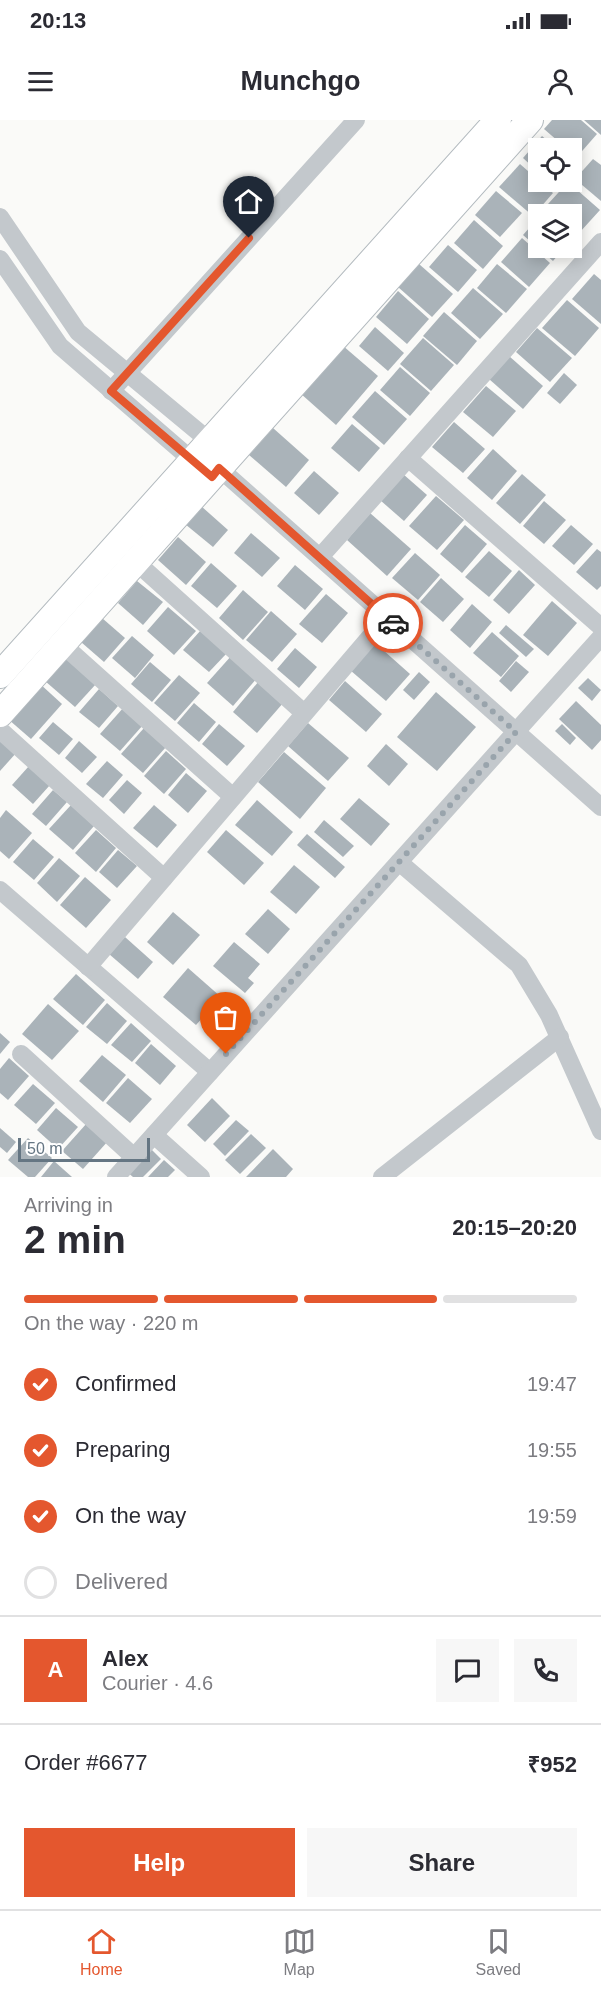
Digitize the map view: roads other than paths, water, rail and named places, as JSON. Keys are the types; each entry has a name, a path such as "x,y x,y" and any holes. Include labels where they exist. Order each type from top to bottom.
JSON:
{"street":[{"path":"111,391 356,120"},
{"path":"0,714 136,562 498,120"},
{"path":"0,259 60,346 192,461 217,461 530,120"},
{"path":"0,217 78,332 127,373 320,557 601,807"},
{"path":"320,557 601,242"},
{"path":"408,458 601,627"},
{"path":"0,675 192,461"},
{"path":"136,562 304,713"},
{"path":"88,966 387,617"},
{"path":"116,1177 601,637"},
{"path":"62,644 233,797"},
{"path":"0,730 164,878"},
{"path":"399,862 519,965 549,1015 601,1131"},
{"path":"0,890 210,1072"},
{"path":"382,1177 560,1038"},
{"path":"21,1054 134,1156"},
{"path":"154,1135 201,1177"}]}
